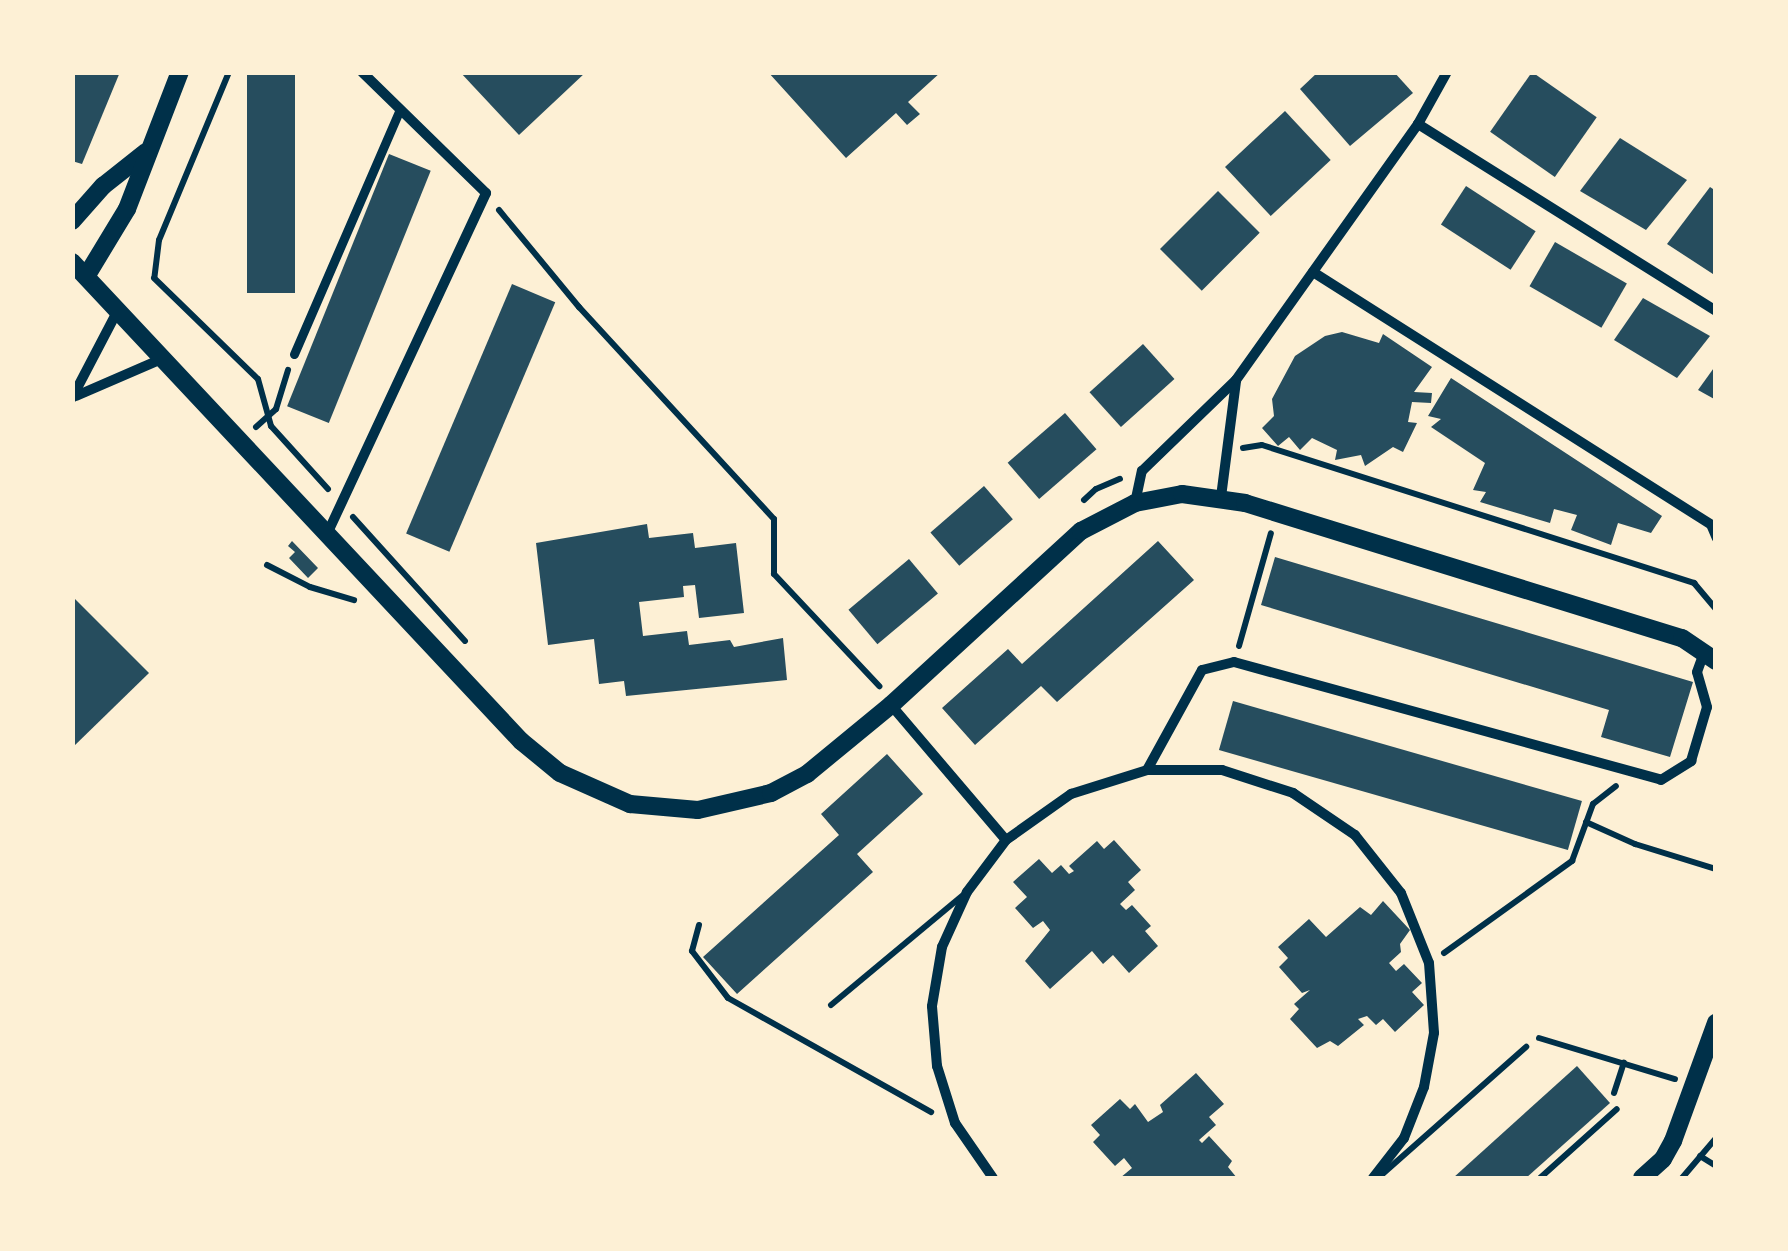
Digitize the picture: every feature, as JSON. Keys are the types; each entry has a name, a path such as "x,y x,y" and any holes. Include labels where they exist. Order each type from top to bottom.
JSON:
{"street":[{"path":"180,72 127,209 80,268 521,740 560,773 630,804 698,810 771,793 836,753 1081,531 1135,503 1182,494 1221,498 1277,513 1682,638 1710,656 1697,672 1707,707 1691,762 1661,780 1234,662 1202,670 1147,770"},
{"path":"328,532 486,193 362,72"},
{"path":"1135,503 1142,471 1236,380 1418,124 1448,72"},
{"path":"294,354 400,109"},
{"path":"1418,124 1716,311"},
{"path":"72,221 103,186 146,152"},
{"path":"72,197 103,186"},
{"path":"1312,272 1710,524 1716,538"},
{"path":"74,397 118,309"},
{"path":"74,397 164,358"},
{"path":"1221,498 1236,380"},
{"path":"891,705 1006,840"},
{"path":"993,1178 955,1123 936,1066 932,1006 942,947 966,892 1006,840 1071,794 1147,770 1222,770 1294,792 1355,835 1401,893 1428,963 1434,1033 1424,1087 1404,1138 1376,1178"},
{"path":"1642,1178 1663,1160 1695,1086 1716,1022"}],"lane":[{"path":"831,1005 966,892"},
{"path":"1376,1178 1526,1048"},
{"path":"1540,1178 1617,1109"}],"path":[{"path":"229,72 159,240 154,278 258,379 271,426 317,476"},
{"path":"173,160 188,170"},
{"path":"486,193 578,307 774,518 774,574 884,691 870,702"},
{"path":"242,440 276,409 294,354"},
{"path":"1262,445 1694,583 1716,609"},
{"path":"1082,502 1096,489"},
{"path":"1238,648 1277,513"},
{"path":"362,528 478,656"},
{"path":"267,565 310,587 354,600"},
{"path":"1428,963 1572,861 1593,804 1632,772"},
{"path":"1586,822 1635,844 1716,869"},
{"path":"699,925 692,951 728,998 955,1123"},
{"path":"1526,1048 1541,1036 1695,1086"},
{"path":"1617,1109 1613,1096 1624,1063"},
{"path":"1682,1178 1716,1138"}],"building":[{"path":"72,72 120,72 82,164 72,161"},
{"path":"247,72 295,72 295,293 247,293"},
{"path":"460,72 586,72 519,135"},
{"path":"768,72 941,72 908,102 920,114 907,125 896,113 846,158"},
{"path":"1318,72 1394,72 1413,93 1350,146 1300,89"},
{"path":"1532,72 1597,117 1555,177 1490,132"},
{"path":"1285,111 1331,160 1271,216 1225,167"},
{"path":"1620,138 1687,180 1646,230 1580,191"},
{"path":"389,154 431,171 329,423 287,406"},
{"path":"1466,186 1536,231 1511,270 1441,225"},
{"path":"1710,187 1716,191 1716,276 1667,244"},
{"path":"1218,191 1260,233 1202,291 1160,249"},
{"path":"1555,242 1627,284 1601,328 1530,286"},
{"path":"512,284 555,302 449,552 406,533"},
{"path":"1643,298 1710,336 1677,378 1614,340"},
{"path":"1342,332 1379,343 1383,334 1432,367 1414,392 1432,393 1431,403 1412,402 1408,422 1417,423 1403,452 1393,447 1365,466 1361,455 1335,460 1337,450 1312,438 1300,450 1289,437 1278,446 1262,428 1274,416 1272,399 1295,356 1325,336"},
{"path":"1143,344 1174,379 1121,427 1089,392"},
{"path":"1716,365 1716,400 1698,390"},
{"path":"1451,378 1662,516 1651,533 1618,523 1611,545 1571,530 1577,515 1554,509 1550,523 1480,502 1486,492 1473,490 1485,463 1431,427 1441,419 1428,416"},
{"path":"1065,413 1096,449 1039,499 1008,463"},
{"path":"984,486 1013,519 959,566 930,533"},
{"path":"647,524 649,538 693,533 695,548 736,543 744,613 699,618 695,585 683,586 684,597 639,602 643,636 687,631 689,645 730,640 734,647 783,638 787,680 626,696 624,681 599,684 594,639 548,645 536,543"},
{"path":"292,541 318,568 308,578 289,558 295,552 288,546"},
{"path":"1158,541 1194,580 1057,702 1041,686 975,745 942,708 1008,649 1022,664"},
{"path":"1275,557 1693,682 1670,757 1601,737 1609,710 1261,605"},
{"path":"909,559 938,593 877,644 848,610"},
{"path":"72,596 149,673 72,748"},
{"path":"1233,701 1582,801 1568,850 1219,750"},
{"path":"887,754 923,794 857,854 873,872 737,994 703,957 839,835 821,814"},
{"path":"1114,840 1141,870 1128,882 1135,890 1120,904 1126,910 1132,905 1151,926 1145,931 1158,946 1129,973 1113,955 1103,964 1092,951 1050,989 1025,961 1050,930 1043,921 1033,928 1015,908 1027,897 1013,882 1039,859 1052,873 1061,865 1069,874 1074,871 1069,866 1097,841 1104,849"},
{"path":"1383,901 1410,930 1400,944 1401,952 1389,963 1396,971 1404,964 1422,983 1412,992 1424,1005 1395,1032 1383,1019 1376,1025 1367,1016 1358,1019 1364,1025 1338,1046 1330,1041 1317,1048 1290,1019 1299,1009 1294,1004 1310,990 1302,993 1279,967 1288,958 1278,947 1309,919 1326,937 1360,907 1371,915"},
{"path":"1577,1066 1610,1103 1526,1178 1453,1178"},
{"path":"1196,1073 1224,1104 1209,1117 1216,1125 1199,1140 1202,1143 1209,1136 1232,1161 1228,1167 1237,1178 1120,1178 1132,1168 1124,1158 1115,1166 1093,1142 1100,1135 1091,1125 1120,1099 1130,1109 1135,1104 1148,1122 1163,1112 1160,1105"}]}
